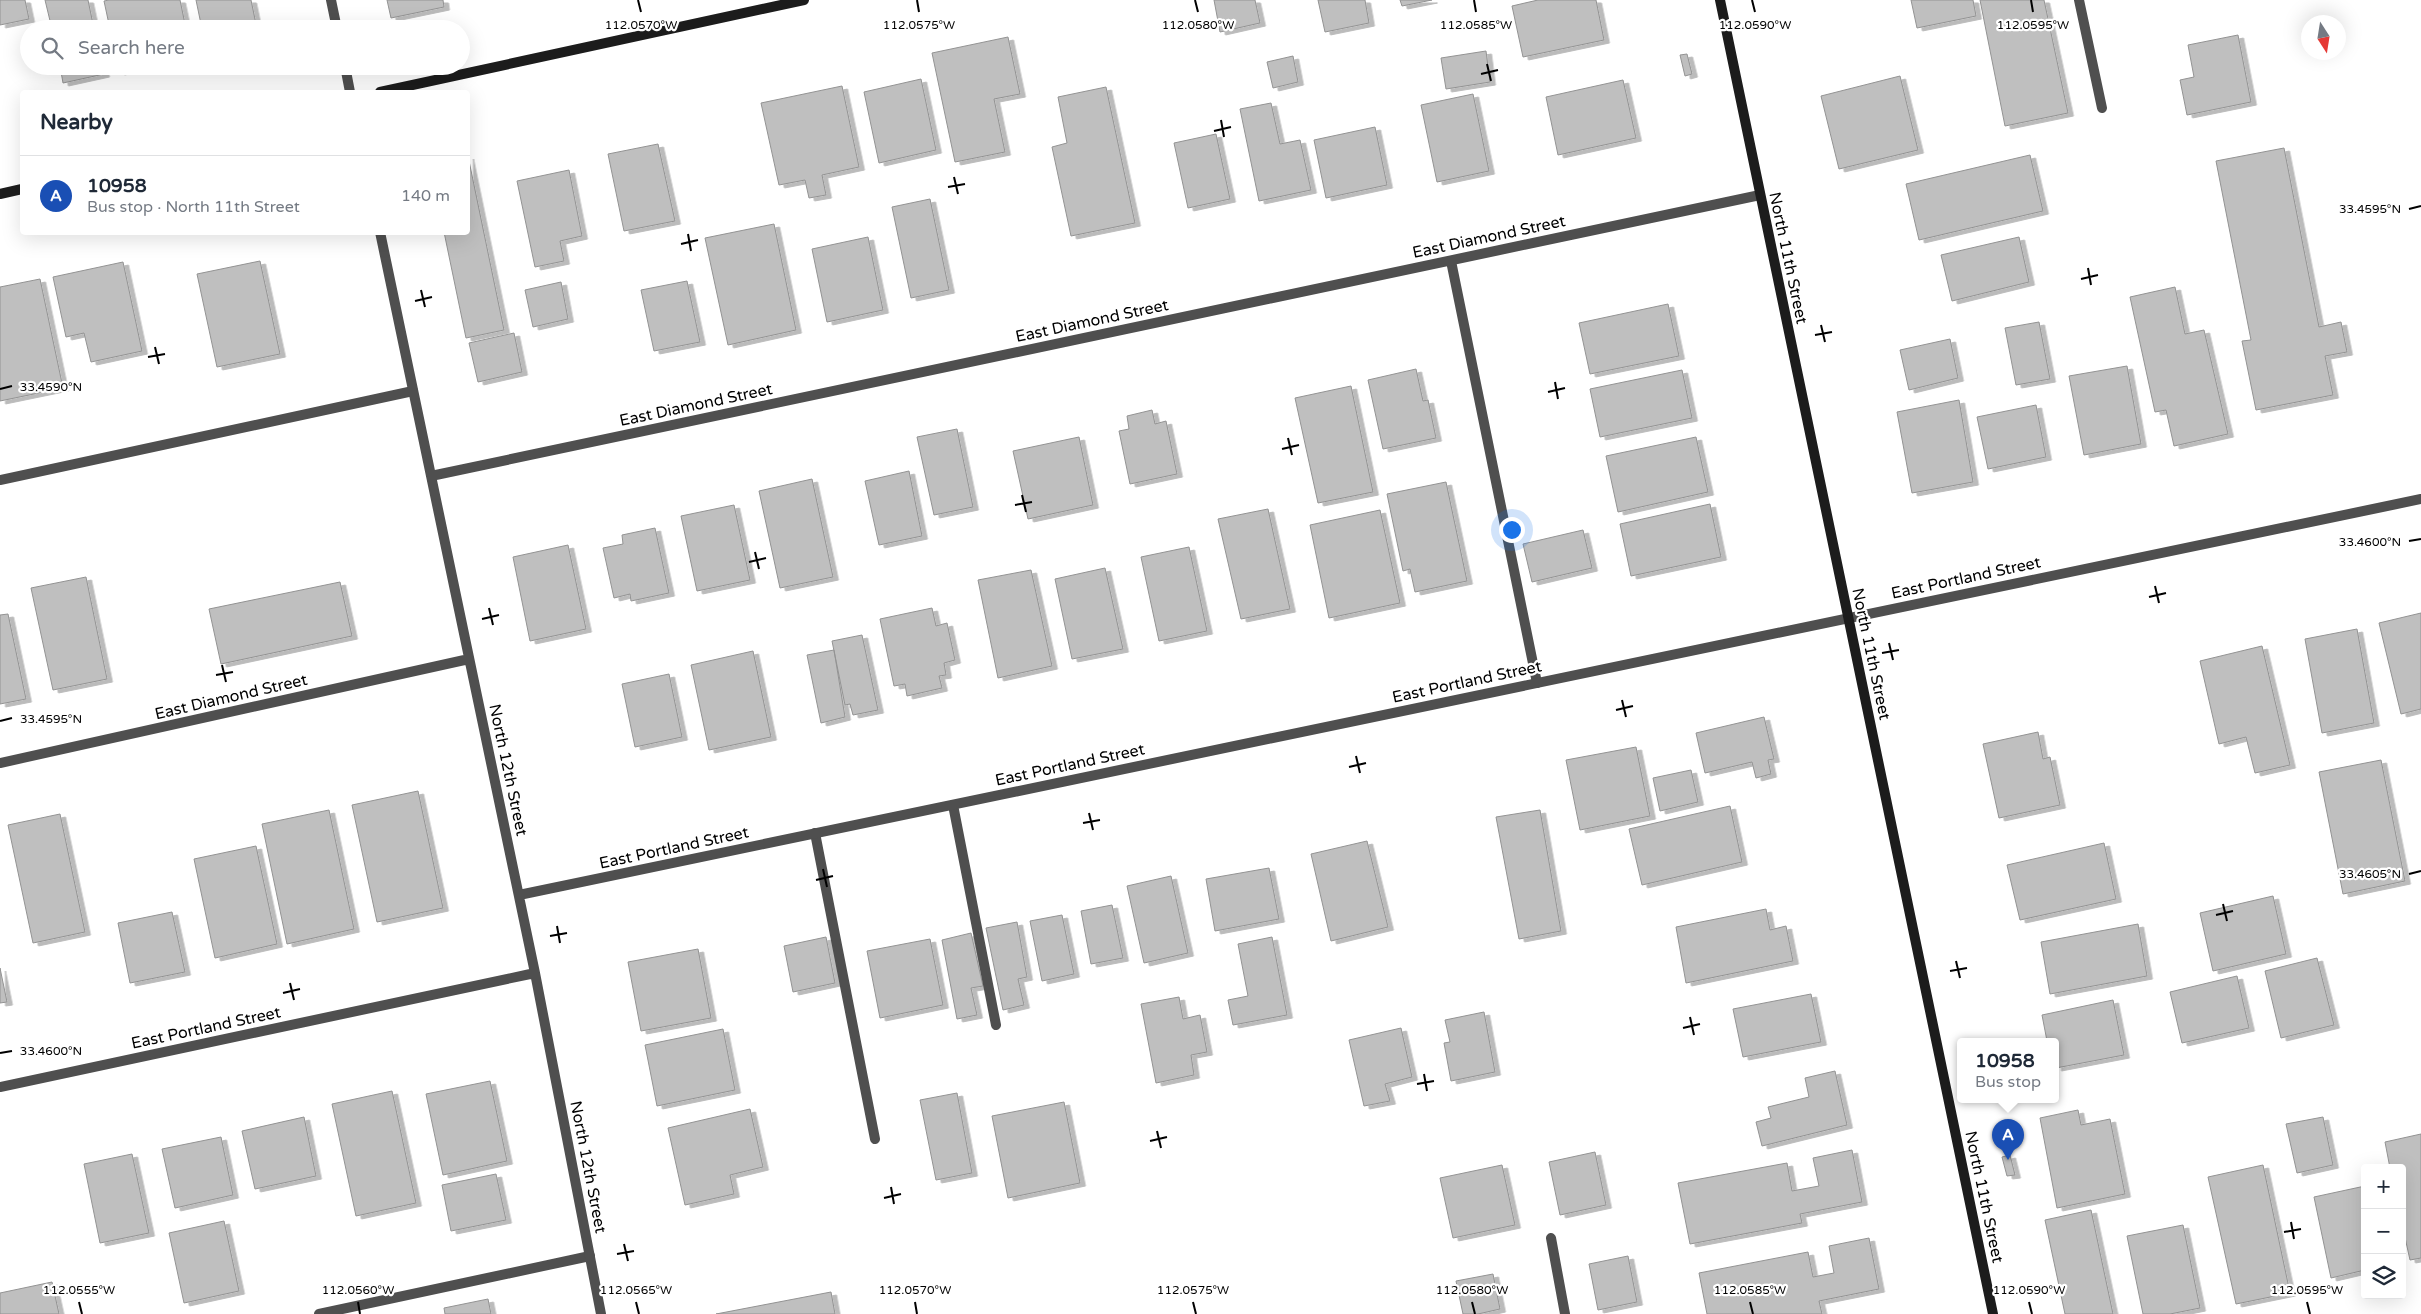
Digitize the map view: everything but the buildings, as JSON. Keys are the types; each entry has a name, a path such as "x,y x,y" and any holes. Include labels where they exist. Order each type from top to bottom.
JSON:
{"street":[{"path":"331,0 335,20"},
{"path":"470,72 804,0"},
{"name":"North 11th Street","path":"1720,0 1993,1314"},
{"path":"2079,0 2102,108"},
{"path":"347,75 350,90"},
{"path":"389,90 458,75"},
{"path":"0,194 20,189"},
{"name":"East Diamond Street","path":"431,476 1760,195"},
{"name":"North 12th Street","path":"381,235 535,973 601,1314"},
{"path":"1450,260 1538,683"},
{"path":"0,480 413,391"},
{"name":"East Portland Street","path":"519,895 2421,499"},
{"name":"East Diamond Street","path":"0,764 469,658"},
{"path":"953,805 996,1025"},
{"path":"815,834 875,1138"},
{"name":"East Portland Street","path":"0,1087 535,973"},
{"path":"1551,1238 1565,1314"},
{"path":"319,1314 590,1256"}],"place":[{"name":"10958","path":"2008,1160"}]}
